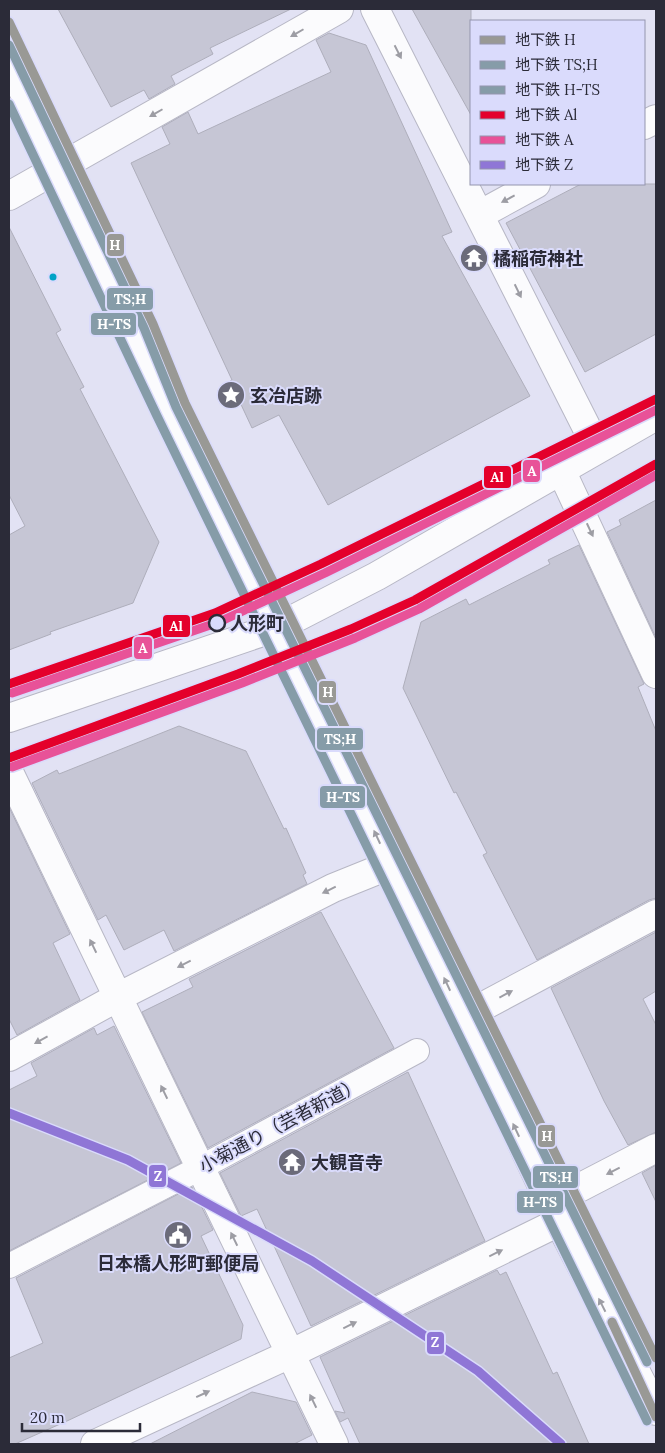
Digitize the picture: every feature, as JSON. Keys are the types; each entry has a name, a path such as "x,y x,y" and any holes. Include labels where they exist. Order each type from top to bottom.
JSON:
{"street":[{"path":"9,196 339,9"},
{"path":"376,9 481,214 573,403 597,448"},
{"path":"9,60 58,167 280,626 390,865 555,1212 656,1411"},
{"path":"481,214 534,185"},
{"path":"9,718 280,626 377,576 597,448 656,416"},
{"path":"561,470 656,674"},
{"path":"9,772 334,1444"},
{"path":"9,1057 118,997 333,888 390,865"},
{"path":"463,1018 656,914"},
{"name":"小菊通り（芸者新道）","path":"9,1266 200,1168 417,1051"},
{"path":"95,1444 290,1354 555,1212 656,1148"}],"building":[{"path":"58,9 291,9 210,48 213,54 171,76 175,84 149,99 144,90 111,107"},
{"path":"412,9 471,9 470,113"},
{"path":"329,33 366,45 452,232 442,236 530,396 328,505 279,415 252,428 230,381 232,380 131,163 170,144 162,127 188,112 198,134 331,72 316,40"},
{"path":"656,184 656,334 585,372 506,223 579,185"},
{"path":"9,227 61,330 56,333 84,387 80,389 159,542 133,603 50,632 51,634 9,650 9,535 25,526 9,495"},
{"path":"656,500 656,638 607,532 621,525 619,520"},
{"path":"579,545 644,684 638,687 656,731 656,898 537,960 483,855 487,853 456,792 454,793 403,688 421,622 466,599 469,605 550,564 548,560"},
{"path":"179,726 246,751 284,829 286,828 306,873 303,875 307,884 174,951 164,930 124,950 106,915 98,920 32,783 57,770 59,774"},
{"path":"9,807 70,934 53,943 80,1000 17,1035 9,1019"},
{"path":"321,912 394,1048 208,1148 142,1012 193,987 189,979"},
{"path":"656,932 656,991 643,999 656,1025 656,1132 628,1145 604,1101 551,988"},
{"path":"114,1026 181,1163 9,1251 9,1090 37,1076 31,1063 94,1028 97,1035"},
{"path":"408,1072 485,1241 311,1326 257,1209 241,1216 220,1173"},
{"path":"656,1165 656,1202 642,1173"},
{"path":"192,1187 213,1230 201,1236 243,1325 241,1339 67,1421 15,1444 9,1444 9,1358 43,1343 16,1278"},
{"path":"497,1270 500,1275 506,1272 553,1374 557,1372 589,1444 360,1444 348,1418 340,1422 335,1411 345,1413 320,1357"},
{"path":"252,1392 296,1402 312,1435 294,1444 150,1444"}],"metro line":[{"name":"H","path":"9,22 153,324 185,403 656,1358"},
{"name":"TS;H","path":"9,45 144,328 176,407 647,1362"},
{"name":"H-TS","path":"9,104 157,416 647,1421"},
{"name":"Al","path":"9,684 215,613 321,564 656,399"},
{"name":"A","path":"12,693 219,622 325,573 656,410"},
{"name":"Al","path":"9,758 238,674 351,629 415,600 656,464"},
{"name":"A","path":"12,767 242,683 355,638 419,609 656,475"},
{"name":"Z","path":"9,1113 128,1160 312,1261 478,1371 561,1444"},
{"name":"H","path":"612,1322 656,1417"}],"place":[{"name":"橘稲荷神社","path":"474,258"},
{"name":"玄冶店跡","path":"231,395"},
{"name":"人形町","path":"217,623"},
{"name":"大観音寺","path":"292,1162"},
{"name":"日本橋人形町郵便局","path":"178,1235"}]}
